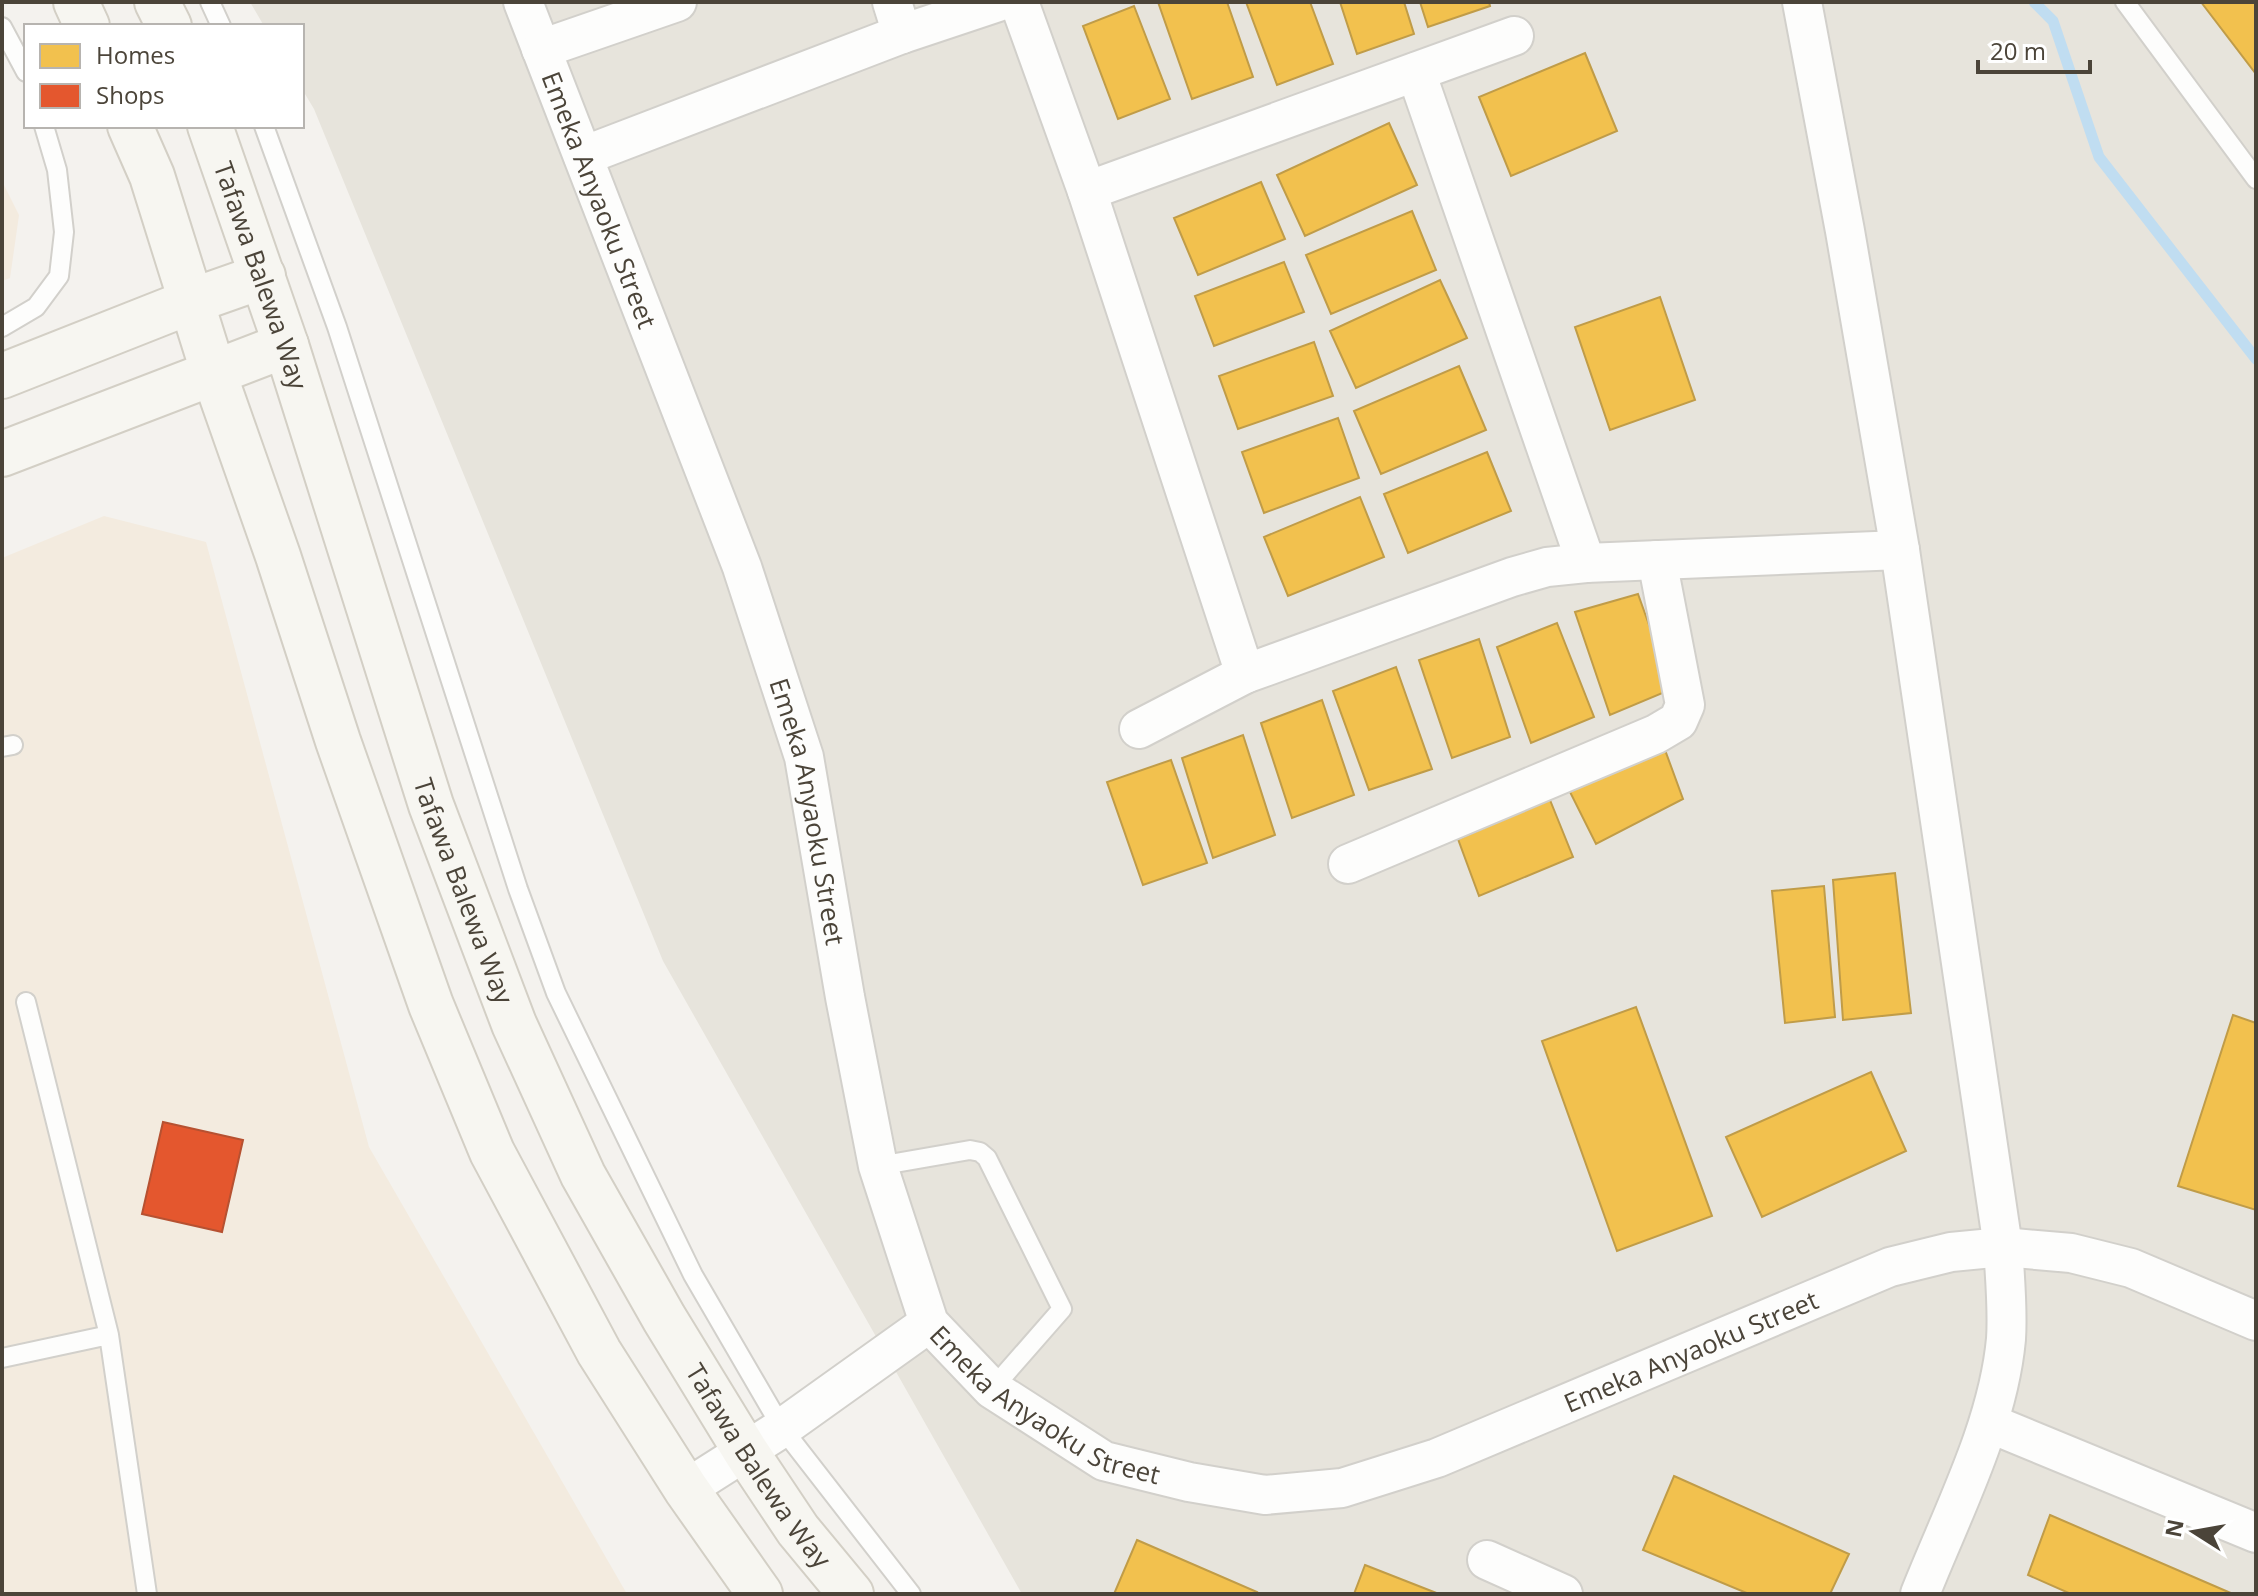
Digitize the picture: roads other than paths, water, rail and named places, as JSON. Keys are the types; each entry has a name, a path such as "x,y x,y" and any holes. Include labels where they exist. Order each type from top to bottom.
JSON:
{"main road":[{"path":"76,2 86,24"},
{"path":"157,2 168,24"},
{"path":"131,128 152,176 213,371 431,1005 492,1152 599,1352 686,1489 760,1594"},
{"name":"Tafawa Balewa Way","path":"211,128 286,345 431,805 514,1024 583,1175 664,1318 798,1530 851,1594"},
{"path":"2,376 263,276"},
{"path":"2,454 286,345"}],"street":[{"name":"Emeka Anyaoku Street","path":"523,2 742,567 804,757 878,1166 929,1323 992,1389 1104,1461 1189,1482 1265,1495 1342,1488 1437,1458 1890,1267 1951,1252 2003,1247 2071,1253 2131,1268 2256,1321"},
{"path":"541,49 677,2"},
{"path":"583,156 897,18 998,2"},
{"path":"1019,2 1087,191 1245,674"},
{"path":"1802,2 1900,550 2003,1247 2006,1338 1989,1423 1920,1594"},
{"path":"1087,191 1514,36"},
{"path":"1416,72 1586,563"},
{"path":"1139,729 1245,674 1547,567 1900,550"},
{"path":"1348,864 1656,734 1678,721 1685,705 1657,560"},
{"path":"686,1489 782,1428 929,1323"},
{"path":"1989,1423 2256,1533"},
{"path":"1487,1560 1563,1594"}],"lane":[{"path":"210,2 220,24"},
{"path":"2125,2 2256,179"},
{"path":"2,27 24,68"},
{"path":"2,327 36,307 59,276 64,232 57,170 45,128"},
{"path":"265,128 337,327 508,860 556,993 693,1275 782,1428 911,1594"},
{"path":"26,1002 109,1335 147,1594"},
{"path":"878,1166 970,1150 980,1152 987,1158 1062,1309 992,1389"},
{"path":"2,1358 109,1335"}],"waterway":[{"path":"2034,2 2053,21 2099,157 2256,359"}]}
